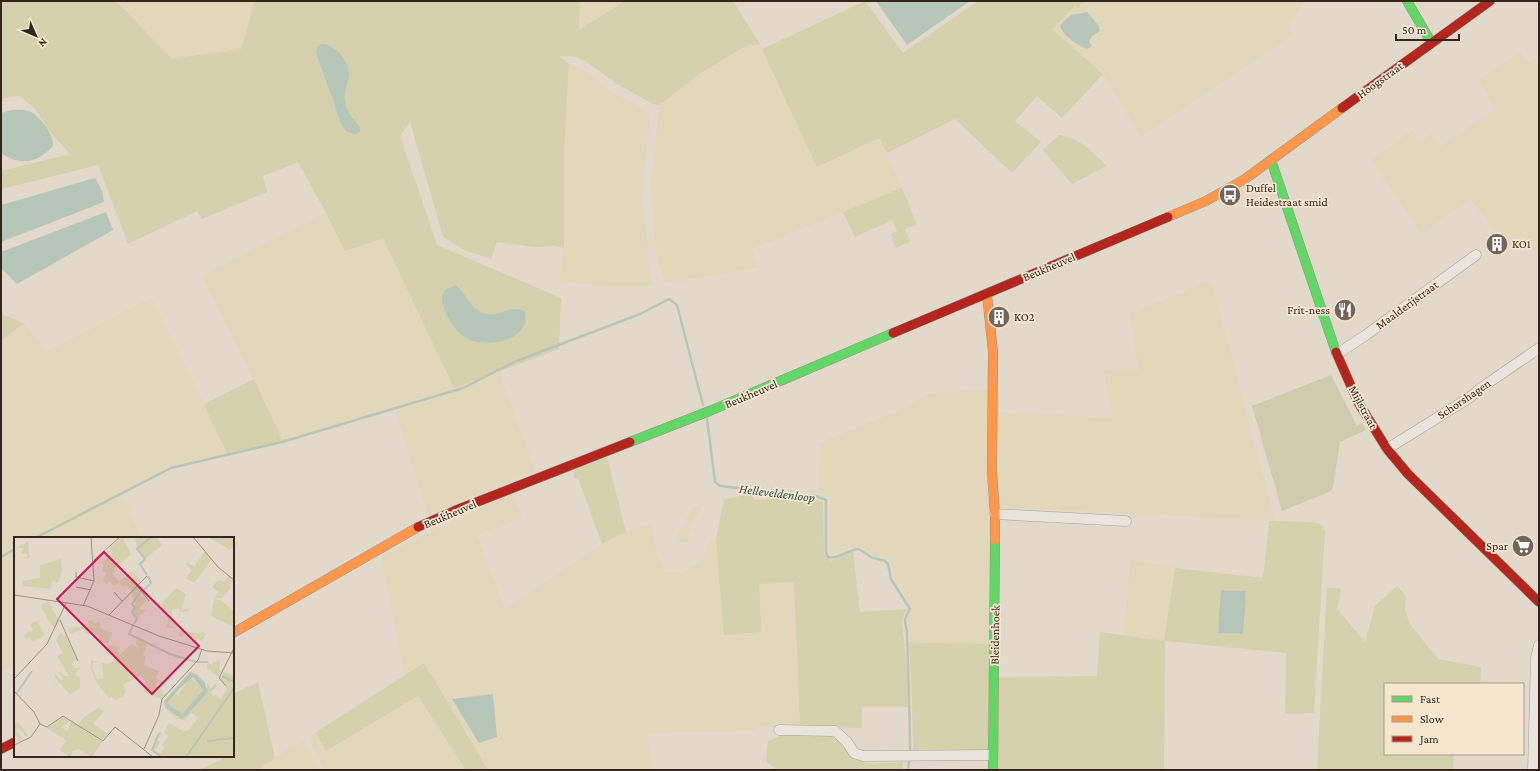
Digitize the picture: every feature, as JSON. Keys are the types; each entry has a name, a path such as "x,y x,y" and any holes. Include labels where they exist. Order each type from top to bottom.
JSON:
{"street":[{"path":"1407,1 1431,42"},
{"name":"Hoogstraat","path":"1271,160 1431,42 1490,1"},
{"name":"Beukheuvel","path":"234,632 413,529 454,511 712,410 987,295 1206,201 1245,179 1271,160"},
{"name":"Mijlstraat","path":"1271,160 1337,354 1358,402 1387,449 1408,474 1539,602"},
{"name":"Maalderijstraat","path":"1337,354 1366,335 1476,255"},
{"name":"Bleidenhoek","path":"987,295 993,352 992,471 995,514 993,770"},
{"name":"Schorshagen","path":"1387,449 1469,398 1539,348"},
{"path":"995,514 1126,522"},
{"path":"1533,770 1536,658 1539,646"},
{"path":"779,730 835,731 847,742 854,752 863,756 992,755"},
{"path":"1,749 14,742"}],"shaded area":[{"path":"1,1 116,1 172,59 241,49 255,1 580,1 579,30 625,1 733,1 760,44 746,46 699,74 660,105 653,104 615,83 590,64 577,57 559,56 569,64 564,151 564,248 553,246 535,247 497,242 491,259 466,251 443,237 410,122 400,136 437,245 561,298 559,349 454,388 383,238 345,251 298,162 263,176 267,192 202,219 197,211 128,244 98,165 1,189 1,171 70,154 50,132 36,110 20,96 1,99"},
{"path":"116,1 255,1 242,49 172,59"},
{"path":"580,1 625,1 579,30"},
{"path":"865,1 903,53 978,1 1085,1 1078,8 1075,6 1052,29 1103,74 1062,118 1037,96 1015,121 1041,142 1012,173 955,119 887,153 879,138 817,167 762,49"},
{"path":"876,1 970,1 907,45"},
{"path":"1085,1 1305,1 1288,27 1293,34 1141,137 1103,74 1052,29 1075,6 1078,8"},
{"path":"1087,12 1098,25 1100,31 1092,36 1089,42 1092,46 1087,49 1075,43 1067,36 1061,29 1060,25 1071,15"},
{"path":"321,44 331,46 336,50 344,58 348,68 349,73 345,101 349,112 360,128 360,131 356,134 347,132 342,126 316,53 317,47"},
{"path":"760,44 806,142 879,137 902,188 751,249 759,267 665,284 659,263 654,233 651,184 660,105 699,74 746,46"},
{"path":"1520,52 1527,63 1534,58 1539,66 1539,257 1523,236 1507,247 1471,199 1421,234 1371,160 1412,130 1420,142 1431,134 1440,147 1496,109 1478,80"},
{"path":"569,64 578,67 595,78 609,91 640,107 648,114 650,124 647,138 642,200 652,286 618,287 559,282 564,248 564,151"},
{"path":"12,110 24,110 35,114 49,132 53,146 40,157 31,161 20,161 9,158 1,152 1,113"},
{"path":"1059,135 1066,136 1079,142 1106,166 1072,184 1043,150"},
{"path":"95,178 102,191 104,202 1,242 1,205"},
{"path":"902,188 917,225 905,229 910,242 896,248 891,234 897,231 892,220 855,237 843,212"},
{"path":"106,212 113,230 17,284 1,268 1,252"},
{"path":"326,213 345,251 383,238 454,388 499,372 535,471 428,515 395,409 283,442 254,379 202,276"},
{"path":"1211,280 1275,521 999,507 998,412 1112,418 1104,370 1139,370 1130,314"},
{"path":"456,285 479,311 486,314 492,315 512,309 525,311 525,322 521,330 514,336 493,342 471,340 463,336 457,331 450,321 442,300 445,290"},
{"path":"151,298 204,404 228,456 166,471 122,494 141,537 14,537 14,665 1,671 1,341 24,323 46,352"},
{"path":"1,314 24,323 1,341"},
{"path":"1331,375 1357,426 1362,423 1366,430 1340,442 1333,487 1331,491 1282,511 1252,406"},
{"path":"254,379 283,442 228,456 204,404"},
{"path":"988,390 993,644 909,642 910,632 907,620 912,609 894,577 890,562 882,557 872,555 863,548 855,546 830,554 830,498 819,493 820,443 907,407 928,393"},
{"path":"607,457 626,532 602,544 578,478 574,479 574,470"},
{"path":"792,490 793,499 812,499 823,502 824,554 831,561 853,551 860,612 907,609 902,620 910,707 862,707 862,728 800,726 794,582 759,584 761,632 724,635 716,540 724,499 750,494 755,500 785,498 785,494"},
{"path":"513,494 522,518 477,535 505,610 602,544 626,532 651,523 656,554 665,572 682,573 702,562 710,540 716,540 724,635 759,584 794,582 800,726 756,727 756,731 648,733 653,770 488,770 424,663 405,676 381,556"},
{"path":"704,503 688,533 687,542 676,543 678,534 693,507"},
{"path":"1269,521 1314,522 1321,524 1325,531 1314,713 1285,714 1286,653 1165,641 1164,770 998,770 998,677 1097,676 1100,632 1164,641 1175,568 1263,578"},
{"path":"1131,560 1175,568 1164,641 1123,635"},
{"path":"1397,586 1406,596 1405,608 1409,623 1438,659 1481,667 1480,683 1384,683 1384,755 1454,755 1453,770 1317,770 1327,587 1341,589 1337,609 1365,642 1375,606"},
{"path":"1221,590 1246,591 1243,634 1218,633"},
{"path":"909,642 993,644 990,748 984,753 913,753"},
{"path":"424,663 488,770 466,770 418,696 326,751 316,732"},
{"path":"258,682 275,758 256,770 199,770 222,759 222,757 234,757 234,694"},
{"path":"493,694 497,737 479,743 452,699"},
{"path":"418,696 466,770 325,770 311,742 313,734 316,732 327,751"},
{"path":"815,734 834,736 854,759 869,764 903,762 903,770 777,770 766,761 768,741 781,736"},
{"path":"303,740 320,770 256,770"}],"waterway":[{"path":"37,537 171,468 282,442 463,388 514,362 640,314 669,299 677,305 703,405"},
{"name":"Helleveldenloop","path":"707,419 715,482 720,486 763,491 776,496 790,494 803,497 813,495 826,500 826,552 828,557 836,557 855,549 859,549 871,557 885,561 888,564 891,579 910,609 905,621 907,633 910,753"},
{"path":"1,557 14,550"},
{"name":"Helleveldenloop","path":"908,770 909,761"}],"traffic: fast":[{"path":"1407,1 1431,42"},
{"path":"1271,160 1336,352"},
{"path":"630,442 712,410 893,333"},
{"path":"993,770 995,540"}],"traffic: slow":[{"path":"1168,217 1206,201 1245,179 1342,108"},
{"path":"987,295 993,352 992,471 995,540"},
{"path":"234,632 418,527"}],"traffic: jam":[{"path":"1342,108 1490,1"},
{"path":"893,333 1168,217"},
{"path":"1336,352 1358,402 1387,449 1408,474 1539,602"},
{"path":"418,527 454,511 630,442"},
{"path":"1,749 14,742"}],"place":[{"name":"Duffel Heidestraat smid","path":"1230,195"},
{"name":"KO1","path":"1497,244"},
{"name":"Frit-ness","path":"1345,310"},
{"name":"KO2","path":"999,317"},
{"name":"Spar","path":"1523,546"}]}
